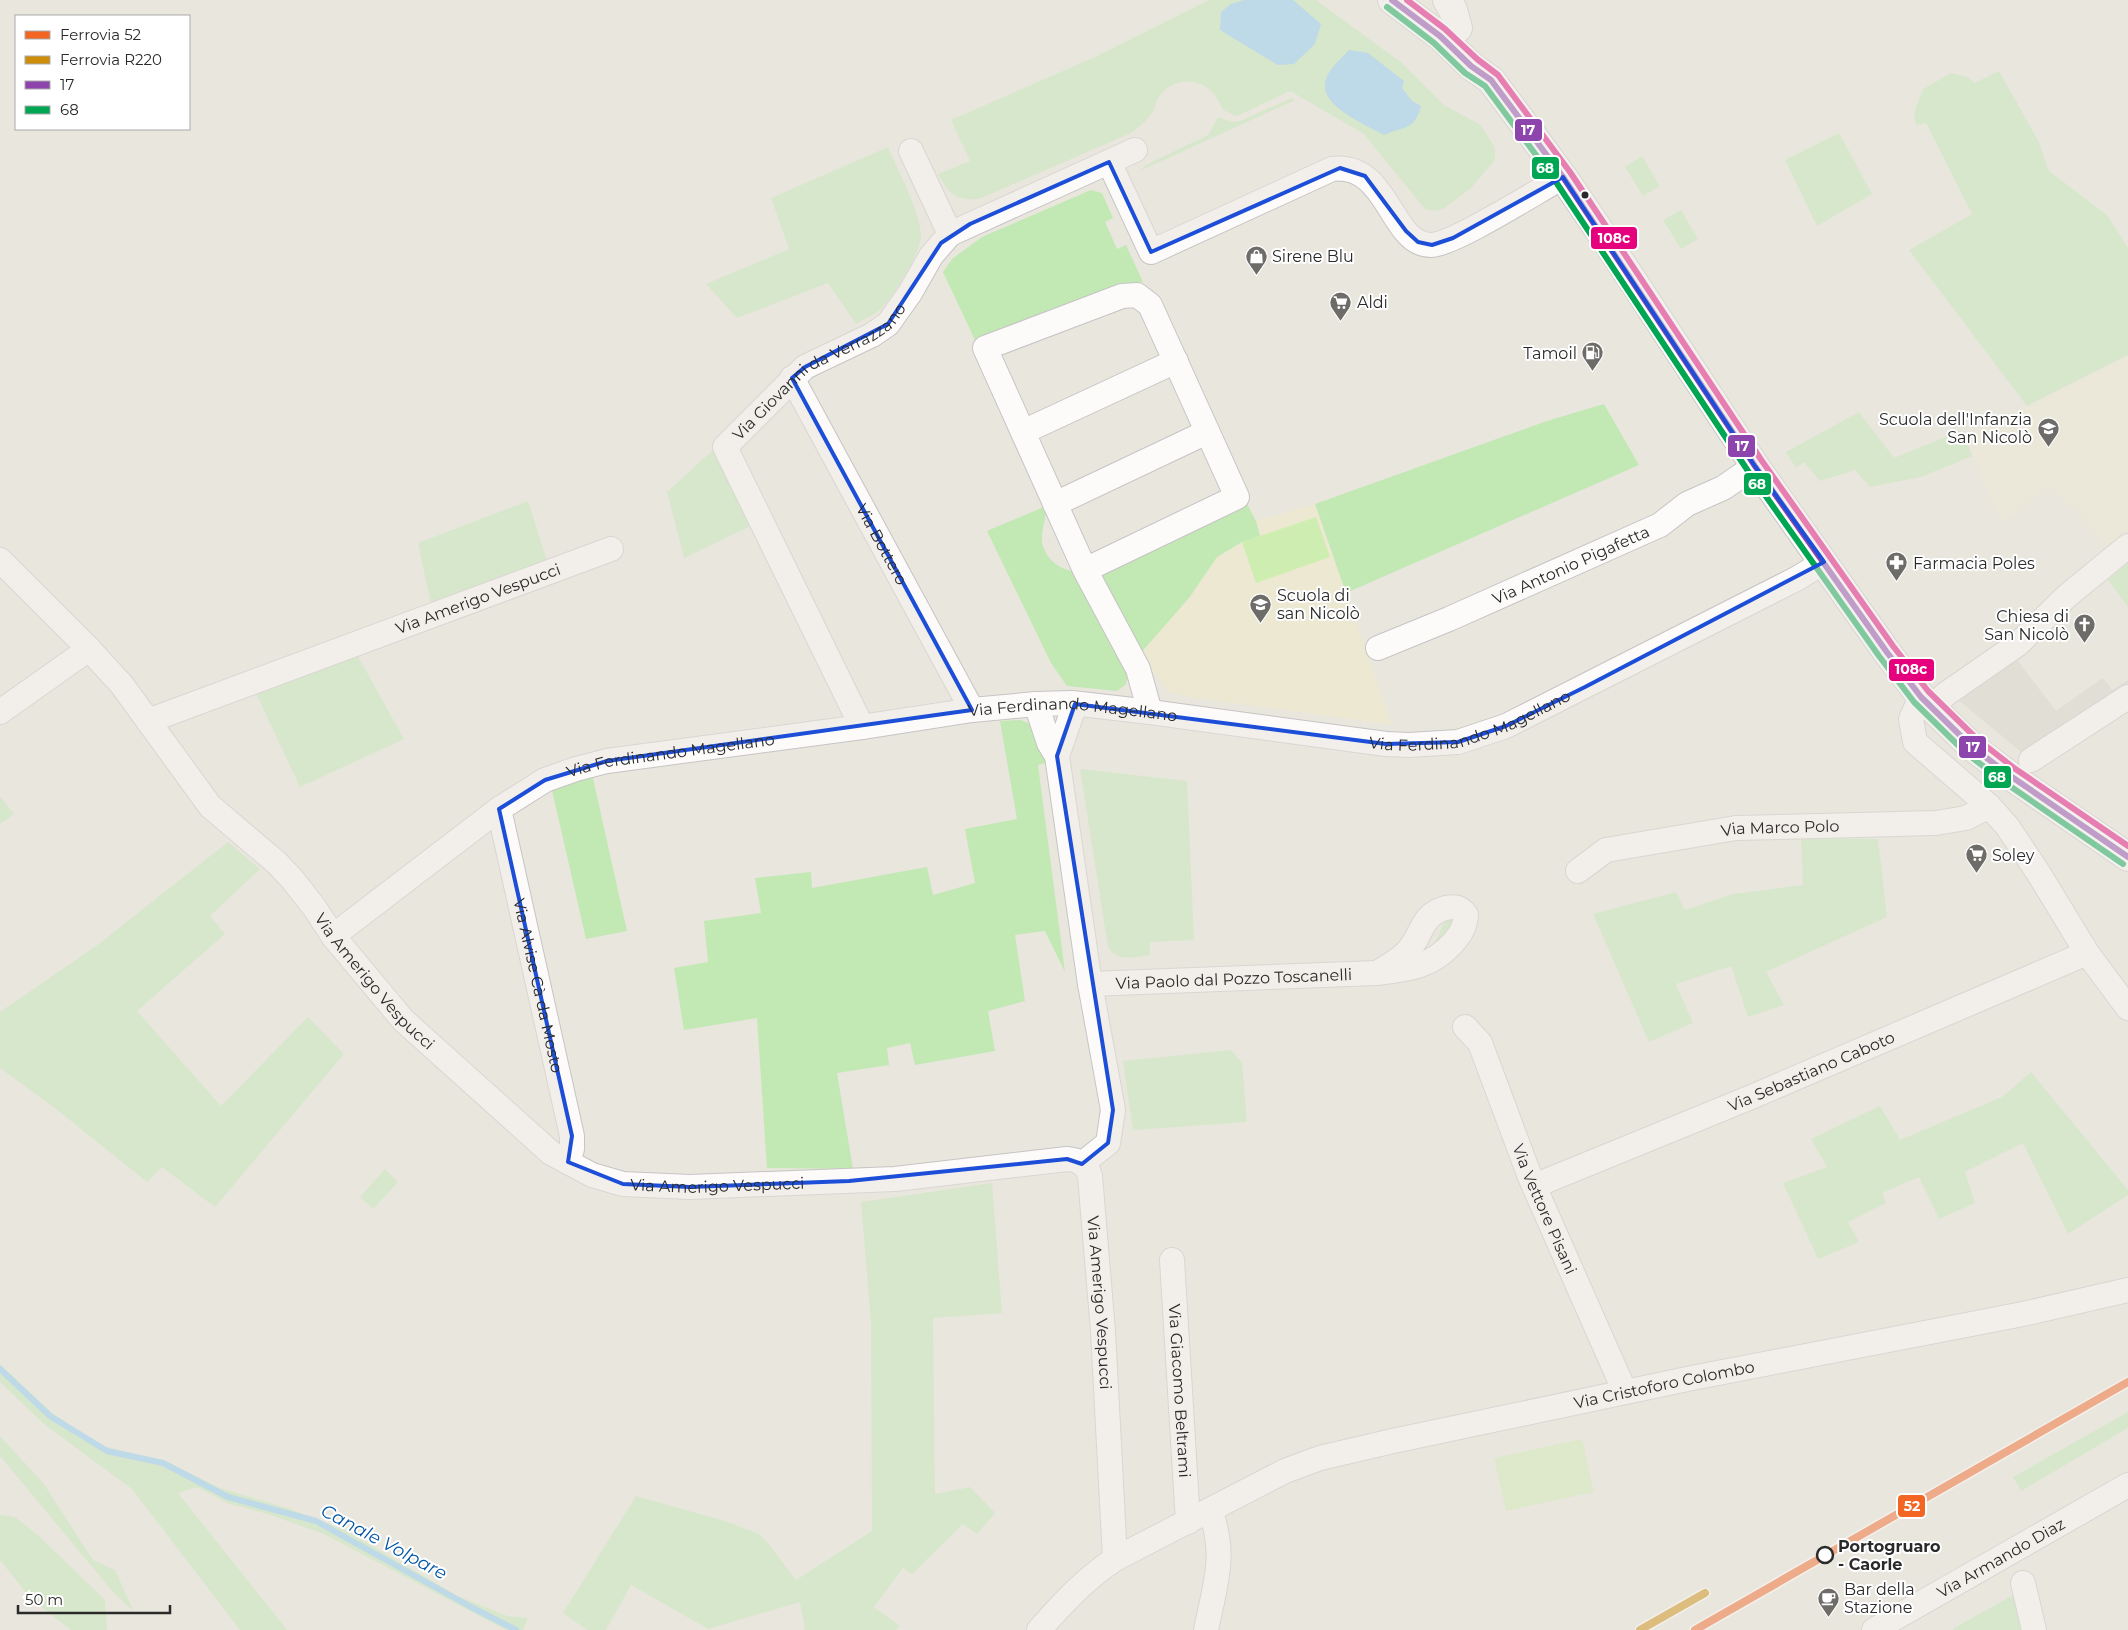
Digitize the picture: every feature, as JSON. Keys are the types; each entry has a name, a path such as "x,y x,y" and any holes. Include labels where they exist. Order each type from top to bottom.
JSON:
{"main road":[{"path":"1392,0 1440,36 1471,66 1491,80"},
{"path":"1423,0 1458,28 1481,50 1491,80 1563,177 1755,466 1886,652 1926,702 1971,746 2009,775 2122,852"},
{"path":"1447,0 1453,10 1458,28"}],"street":[{"name":"Via Giovanni da Verrazzano","path":"862,727 725,448 792,378 805,367 872,335 888,324 910,293 931,256 950,234 1134,150"},
{"path":"910,151 950,234"},
{"path":"1109,162 1151,252 1332,169 1353,170 1365,176 1376,188 1406,231 1418,242 1432,245 1461,234 1563,177"},
{"path":"1085,570 1237,497 1150,305 1137,295 1122,296 985,348 1085,570 1138,669 1150,712"},
{"path":"1022,432 1176,361"},
{"name":"Via Bottero","path":"792,378 972,710"},
{"path":"1055,504 1208,432"},
{"name":"Via Antonio Pigafetta","path":"1378,648 1449,619 1660,525 1687,504 1723,488 1755,466"},
{"path":"2128,546 2067,596 2018,644 1946,694 1926,702 1911,719 1915,742 1989,806 2007,826 2087,953 2128,1008"},
{"name":"Via Amerigo Vespucci","path":"148,721 611,549"},
{"name":"Via Amerigo Vespucci","path":"0,560 90,649 122,685 210,806 277,863 292,879 314,907 333,936 403,1020 551,1153 592,1175 623,1184 690,1186 895,1179 1067,1159 1076,1160 1088,1169 1103,1331 1115,1559"},
{"name":"Via Ferdinando Magellano","path":"333,936 499,809 546,780 576,769 607,761 862,727 972,710 1036,704 1075,704 1150,712 1386,744 1409,745 1458,742 1506,726 1567,696 1796,579 1824,562"},
{"path":"0,712 90,649"},
{"path":"2031,760 2126,703"},
{"name":"Via Paolo dal Pozzo Toscanelli","path":"1036,704 1049,743 1057,756 1090,984 1113,1110 1108,1142 1082,1164"},
{"name":"Via Paolo dal Pozzo Toscanelli","path":"1057,756 1075,704"},
{"name":"Via Marco Polo","path":"1578,871 1606,850 1736,828 1936,823 1966,818 1989,806"},
{"name":"Via Alvise Cà da Mosto","path":"499,809 572,1136 572,1149 568,1162"},
{"name":"Via Sebastiano Caboto","path":"1534,1186 1758,1094 2087,953"},
{"name":"Via Paolo dal Pozzo Toscanelli","path":"1090,984 1377,973"},
{"name":"Via Vettore Pisani","path":"1465,1027 1480,1043 1534,1186 1625,1392"},
{"name":"Via Giacomo Beltrami","path":"1172,1260 1188,1522"},
{"name":"Via Cristoforo Colombo","path":"1039,1630 1074,1591 1095,1572 1115,1559 1285,1471 1320,1458 1625,1392 2023,1314 2128,1290"},
{"name":"Via Armando Diaz","path":"1874,1630 2128,1485"},
{"path":"1206,1630 1220,1563 1217,1535 1210,1510"},
{"path":"2023,1583 2034,1630"}],"highlighted area":[{"path":"1109,162 1151,252 1340,168 1365,176 1406,231 1418,242 1432,245 1453,238 1563,177 1755,466 1824,562 1585,687 1506,726 1458,742 1386,744 1075,704 1057,756 1113,1110 1108,1143 1082,1164 1067,1159 849,1181 690,1187 623,1184 568,1162 572,1136 499,809 545,780 607,761 972,710 792,378 805,367 888,324 941,243 970,224"}],"shaded area":[{"name":"Scuola dell'Infanzia San Nicolò","path":"2128,355 2128,536 2110,552 2081,516 2048,486 2002,525 1965,437"},
{"name":"Scuola di san Nicolò","path":"1315,504 1392,725 1189,697 1168,691 1139,655 1189,598 1217,557 1242,542 1260,536 1256,521"},
{"path":"2017,660 2056,711 2103,678 2112,690 2128,680 2128,697 2031,760 1957,699"}],"green space":[{"path":"1209,0 1316,0 1402,63 1444,105 1481,125 1495,148 1495,160 1471,188 1445,208 1436,211 1425,209 1364,134 1290,91 1237,116 1223,110 1216,97 1206,87 1197,83 1179,82 1169,87 1160,95 1149,117 1131,133 979,199 964,199 954,195 946,187 938,174 970,161 951,120 1095,57"},
{"path":"1999,71 2038,140 2049,171 2108,216 2128,248 2128,355 2027,406 1909,250 1972,214 1926,123 1916,125 1914,113 1923,89 1951,73 1968,77 1975,83"},
{"path":"1292,98 1295,100 1142,170 1144,166 1208,135 1218,117 1232,122 1240,121"},
{"path":"1839,133 1872,194 1817,226 1785,160"},
{"path":"888,147 912,202 921,234 917,251 912,261 900,283 882,308 856,324 828,283 737,318 706,284 789,249 771,198"},
{"path":"1642,156 1660,186 1643,196 1625,167"},
{"path":"1091,190 1102,193 1113,218 1105,222 1117,249 1126,245 1143,282 975,340 943,272 952,259 982,237"},
{"path":"1681,210 1698,239 1681,249 1663,220"},
{"path":"1604,404 1639,465 1346,593 1315,504 1547,421"},
{"path":"1859,412 1894,458 1960,431 1965,437 1972,456 1921,477 1870,487 1855,470 1820,481 1804,462 1796,468 1786,452"},
{"path":"713,450 751,526 684,558 667,492"},
{"path":"528,501 548,564 431,605 418,543"},
{"path":"1247,504 1256,521 1260,536 1242,542 1217,557 1189,598 1139,655 1101,576 1113,568"},
{"path":"1046,506 1042,543 1047,555 1062,568 1074,571 1130,664 1126,684 1117,691 1067,686 1051,663 987,531"},
{"path":"1316,517 1330,557 1256,583 1242,542"},
{"path":"2128,563 2128,607 2108,580"},
{"path":"355,651 404,739 300,787 254,689"},
{"path":"1020,720 1033,726 1037,731 1047,763 1038,765 1065,972 1045,931 1015,935 1025,1001 988,1011 995,1051 915,1065 910,1043 887,1048 889,1065 837,1073 853,1169 767,1168 757,1018 684,1030 674,968 708,962 704,921 761,913 755,878 811,872 812,888 927,867 933,895 975,883 965,829 1017,819 1000,721"},
{"path":"1080,769 1187,781 1194,940 1150,942 1150,955 1121,957 1111,952 1108,947"},
{"path":"592,774 627,931 586,939 551,786"},
{"path":"0,796 14,814 0,824"},
{"path":"1801,838 1878,839 1887,917 1766,972 1784,1005 1748,1017 1731,966 1676,984 1693,1023 1649,1042 1593,914 1676,892 1685,910 1733,894 1803,885"},
{"path":"228,842 260,869 210,916 225,934 137,1011 221,1106 308,1017 344,1054 215,1207 162,1167 147,1182 56,1109 0,1068 0,1012 96,946"},
{"path":"1454,917 1456,924 1435,943 1445,920"},
{"path":"1231,1050 1242,1063 1247,1122 1133,1130 1123,1061"},
{"path":"2031,1072 2128,1190 2128,1195 2068,1234 2023,1143 1965,1172 1975,1203 1939,1219 1919,1177 1882,1193 1886,1203 1848,1222 1859,1242 1818,1259 1783,1183 1827,1167 1811,1139 1880,1106 1900,1140 2002,1097"},
{"path":"385,1169 398,1182 373,1209 360,1197"},
{"path":"992,1183 1002,1313 933,1318 935,1494 970,1487 995,1513 977,1534 963,1524 912,1574 903,1568 874,1607 900,1626 896,1630 805,1630 800,1602 708,1629 631,1585 606,1630 587,1630 563,1613 636,1496 728,1522 759,1534 796,1580 872,1531 871,1323 861,1202"},
{"path":"0,1364 51,1412 100,1445 172,1464 220,1488 290,1509 343,1529 458,1596 507,1616 528,1618 523,1630 506,1630 324,1534 268,1514 227,1503 197,1487 178,1493 287,1630 240,1630 132,1489 45,1425 0,1382"},
{"path":"2128,1412 2128,1428 2021,1491 2013,1477"},
{"path":"0,1436 44,1484 93,1560 115,1570 134,1612 113,1592 0,1456"},
{"path":"1582,1439 1594,1492 1506,1511 1494,1458"},
{"path":"0,1515 15,1517 40,1537 105,1600 107,1630 71,1630 31,1599 0,1560"},
{"path":"2015,1594 2025,1630 1954,1630 1954,1628"}],"water":[{"path":"1244,0 1293,0 1321,24 1315,44 1294,64 1278,65 1220,30 1221,12 1231,4"},
{"path":"1349,50 1368,53 1404,81 1402,88 1412,101 1421,106 1412,124 1384,135 1348,115 1331,101 1326,93 1326,80 1334,66"}],"waterway":[{"name":"Canale Volpare","path":"0,1369 50,1416 107,1451 163,1463 228,1497 316,1521 516,1630"}],"rail line":[{"name":"52","path":"1695,1630 2128,1382"},
{"name":"R220","path":"1640,1630 1705,1593"}],"transit line":[{"name":"17","path":"1392,0 1440,36 1471,66 1491,80 1563,177 1755,466 1886,651 1921,697 1971,746 2009,775 2128,857"},
{"name":"108c","path":"1407,0 1445,29 1477,59 1498,75 1570,172 1762,461 1893,646 1928,691 1977,739 2014,768 2128,846"},
{"name":"68","path":"1387,7 1434,43 1465,73 1485,86 1556,182 1748,471 1879,656 1914,702 1966,753 2004,782 2123,864"}],"place":[{"name":"Sirene Blu","path":"1256,275"},
{"name":"Aldi","path":"1341,321"},
{"name":"Tamoil","path":"1593,372"},
{"name":"Scuola dell'Infanzia San Nicolò","path":"2048,447"},
{"name":"Farmacia Poles","path":"1897,582"},
{"name":"Scuola di san Nicolò","path":"1261,623"},
{"name":"Chiesa di San Nicolò","path":"2085,644"},
{"name":"Soley","path":"1976,874"},
{"name":"Portogruaro - Caorle","path":"1825,1555"},
{"name":"Bar della Stazione","path":"1828,1617"}]}
